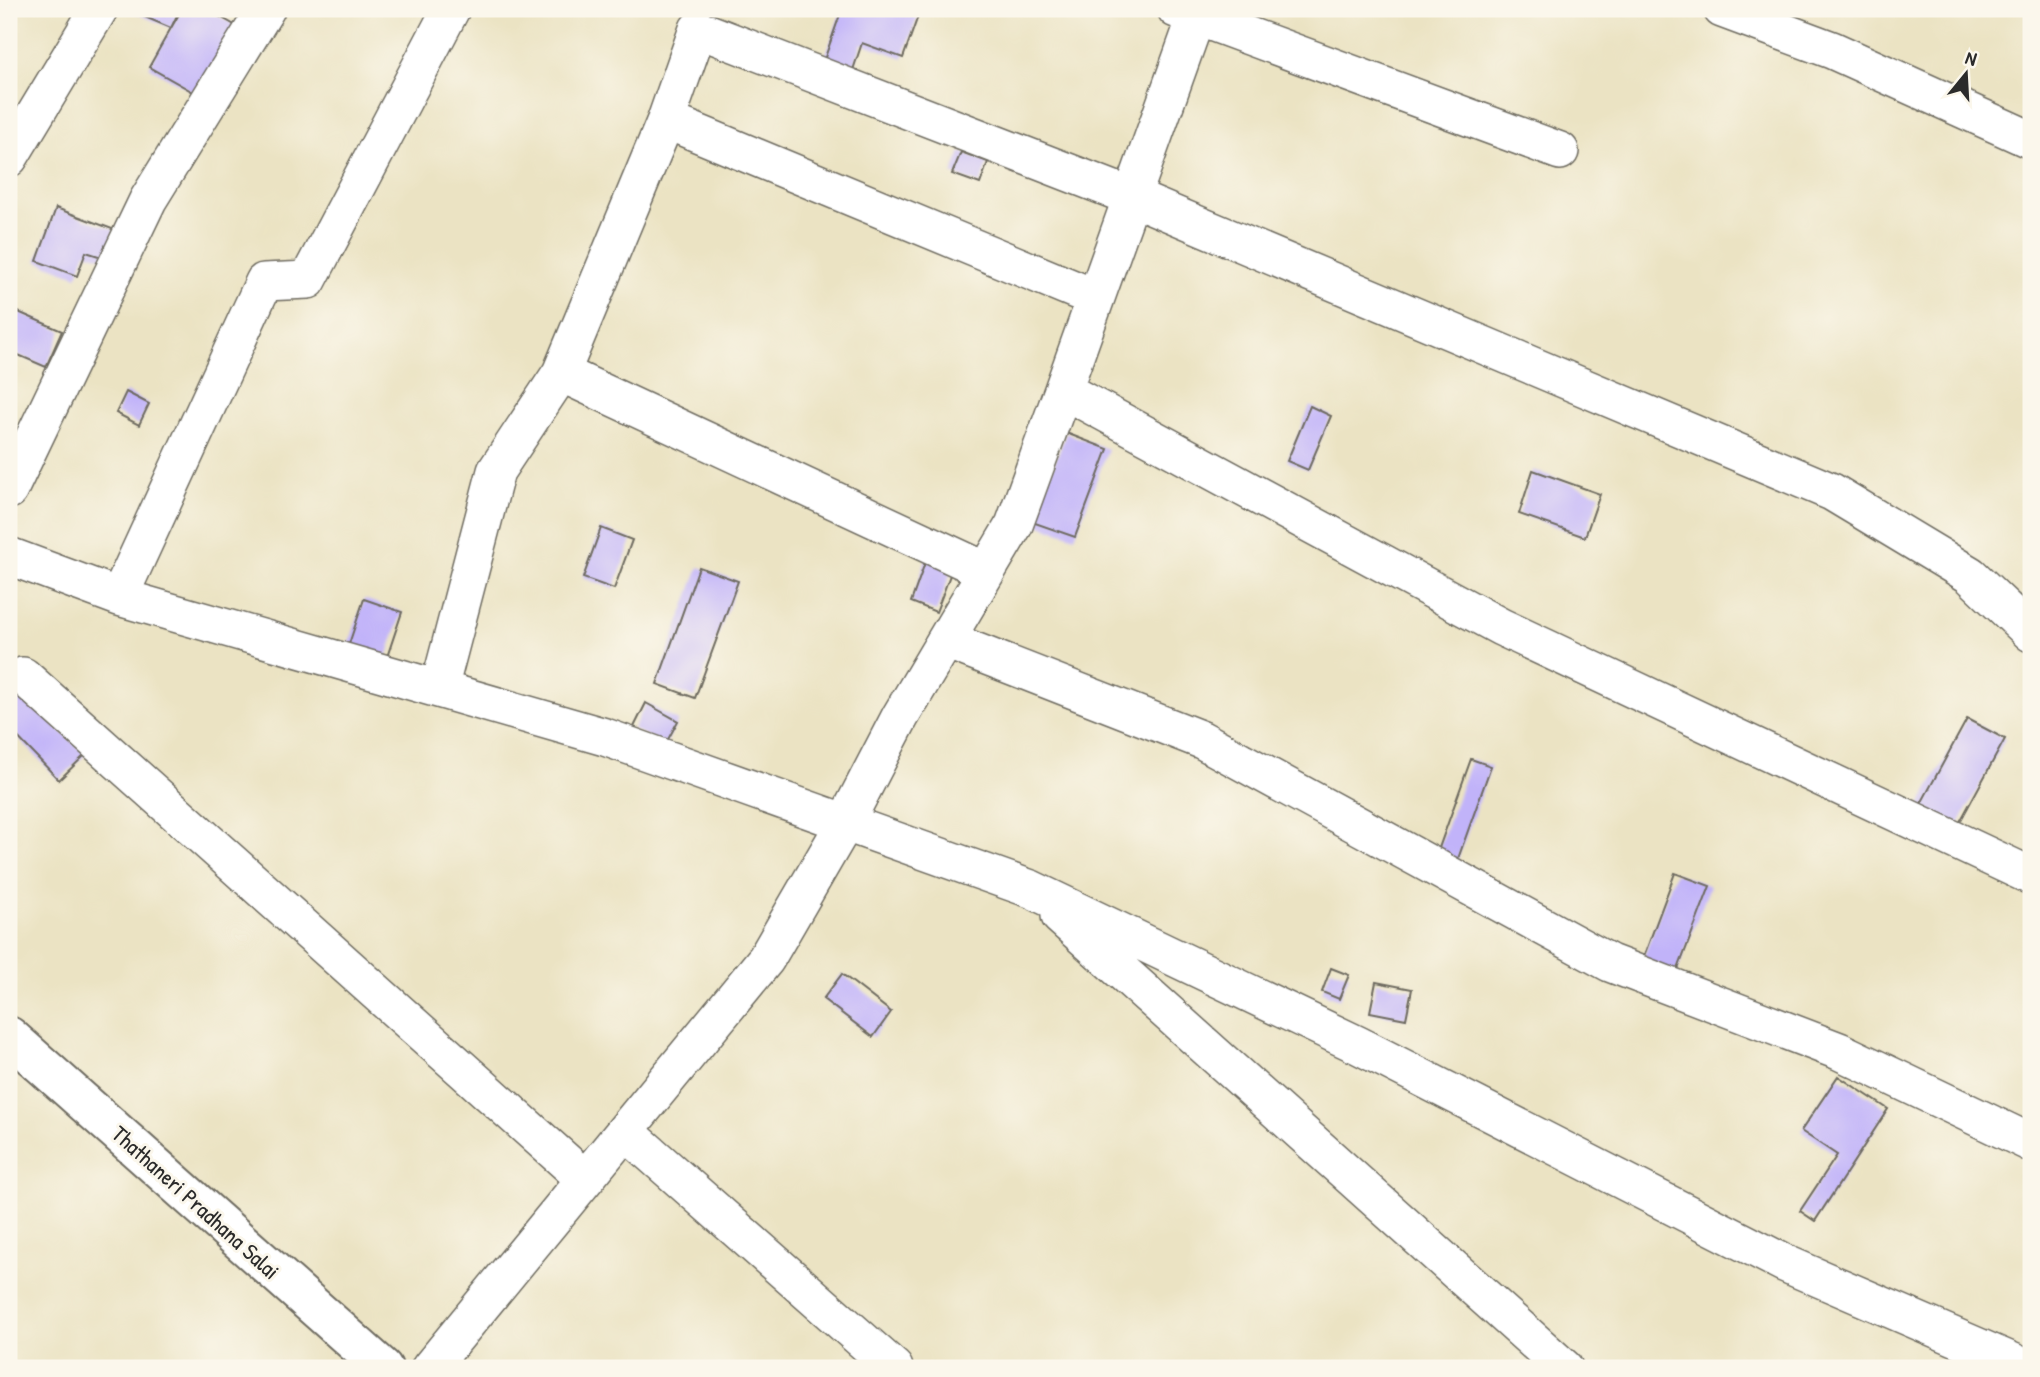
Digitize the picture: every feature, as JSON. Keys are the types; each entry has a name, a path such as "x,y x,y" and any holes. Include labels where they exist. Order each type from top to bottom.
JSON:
{"main road":[{"name":"Thathaneri Pradhana Salai","path":"9,1036 383,1368"}],"street":[{"path":"9,158 99,9"},
{"path":"9,490 148,200 266,9"},
{"path":"120,597 264,282 308,280 452,9"},
{"path":"1722,9 1832,50 2031,141"},
{"path":"430,1368 766,959 845,823 900,717 1014,525 1132,197 1190,12 1560,151"},
{"path":"439,689 496,471 561,373 666,120 703,19 1832,492 1970,575 2031,633"},
{"path":"666,120 1095,298"},
{"path":"561,373 986,571"},
{"path":"1063,390 1501,627 2031,876"},
{"path":"9,556 120,597 605,737 1031,889 1358,1045 1784,1264 2027,1368"},
{"path":"946,640 1202,740 1610,963 1839,1051 2031,1143"},
{"path":"23,676 585,1179"},
{"path":"1031,889 1564,1368"},
{"path":"625,1131 894,1368"}],"building":[{"path":"126,9 180,9 171,28"},
{"path":"182,9 206,9 247,32 195,93 149,67"},
{"path":"842,9 898,9 918,16 903,58 862,43 851,76 822,66"},
{"path":"961,152 988,162 980,184 952,174"},
{"path":"56,208 115,230 105,258 86,252 77,276 37,261"},
{"path":"16,311 62,331 46,367 9,351 9,328"},
{"path":"126,392 149,404 139,425 116,413"},
{"path":"1310,406 1331,416 1308,470 1287,461"},
{"path":"1066,433 1108,449 1075,537 1032,522"},
{"path":"1533,470 1600,494 1585,537 1519,514"},
{"path":"601,528 632,540 614,589 583,578"},
{"path":"927,557 953,567 936,612 911,602"},
{"path":"699,567 738,581 695,698 657,684"},
{"path":"364,599 402,612 387,657 349,644"},
{"path":"9,683 86,754 59,780 9,728"},
{"path":"646,703 678,721 665,745 633,729"},
{"path":"1967,719 2005,739 1955,831 1917,811"},
{"path":"1471,759 1491,766 1454,870 1434,862"},
{"path":"1675,873 1710,886 1675,977 1641,964"},
{"path":"1331,968 1349,975 1339,999 1322,992"},
{"path":"842,974 891,1012 873,1037 823,999"},
{"path":"1376,982 1412,989 1406,1019 1370,1012"},
{"path":"1838,1076 1888,1109 1815,1221 1800,1211 1837,1155 1801,1131"}]}
